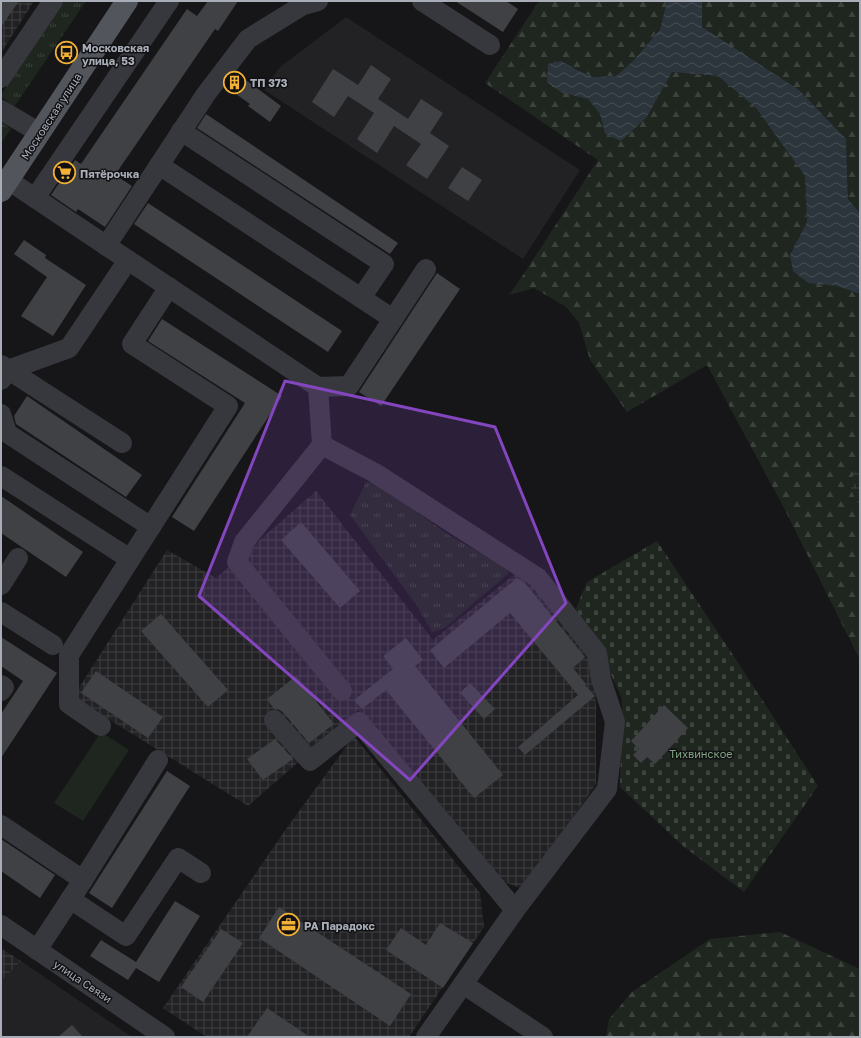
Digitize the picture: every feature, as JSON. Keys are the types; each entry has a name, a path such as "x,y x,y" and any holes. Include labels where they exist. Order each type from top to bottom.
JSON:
{"main road":[{"name":"Московская улица","path":"5,186 127,1"}],"street":[{"path":"1,78 52,1"},
{"path":"35,198 168,1"},
{"path":"422,1 490,45"},
{"path":"106,246 206,94 248,39 306,2"},
{"path":"1,110 40,133"},
{"path":"181,131 384,264 361,298"},
{"path":"159,165 393,319"},
{"path":"5,186 35,198 318,387 349,386 426,269"},
{"path":"3,372 69,348 128,260"},
{"path":"101,726 69,704 62,651 130,559 228,406 132,344 169,287"},
{"path":"3,372 122,443"},
{"path":"318,387 322,445 244,542 237,562 342,691"},
{"path":"1,414 6,433 151,527"},
{"path":"322,445 374,473 538,578 597,653 601,679 615,722 607,789 515,910 426,1037"},
{"path":"1,476 130,559"},
{"path":"1,585 18,558"},
{"path":"1,612 62,651"},
{"path":"1,685 4,686 1,691"},
{"path":"274,720 310,761 359,722 515,910"},
{"path":"37,950 158,760"},
{"path":"1,825 83,880"},
{"path":"70,899 126,936 178,858 201,873"},
{"name":"улица Связи","path":"1,925 164,1037"},
{"path":"463,984 543,1037"}],"highlighted area":[{"path":"285,381 495,427 566,603 410,780 199,596"}],"shaded area":[{"path":"1,1 34,1 1,53"},
{"path":"346,17 580,170 523,259 264,90 279,68"},
{"path":"316,491 433,640 521,569 592,661 596,704 596,784 523,889 498,880 358,710 248,806 73,697 167,550 216,578"},
{"path":"354,736 480,893 484,927 409,1037 207,1037 163,1008 286,829"},
{"path":"1,948 21,961 1,981"},
{"path":"21,961 132,1037 1,1037 1,981"}],"green space":[{"path":"64,1 86,1 14,107 1,95"},
{"path":"539,1 667,1 660,28 633,61 616,76 594,77 561,61 562,93 588,99 600,114 605,134 647,117 672,72 718,76 756,108 805,176 807,222 790,255 808,283 837,286 860,294 860,460 849,486 860,507 860,660 782,504 707,365 627,412 590,360 579,323 566,307 534,288 509,295 598,160 485,83"},
{"path":"702,1 860,1 860,213 848,199 846,139 702,27"},
{"path":"1,122 11,129 1,143"},
{"path":"860,460 860,507 849,486"},
{"path":"366,482 375,482 447,534 505,567 509,573 445,628 432,632 417,606 350,515"},
{"name":"Тихвинское","path":"657,541 818,786 744,892 683,846 620,787 622,699 590,628 575,611 587,582"},
{"path":"101,732 129,750 83,821 54,803"},
{"path":"780,932 860,969 860,1037 606,1037 609,1019 632,992 710,939"}],"water":[{"path":"667,1 702,1 702,27 799,90 846,139 848,199 860,213 860,294 837,286 808,283 793,271 790,255 807,222 805,176 756,108 718,76 672,72 647,117 621,141 605,134 600,114 588,99 562,93 547,82 548,64 561,61 594,77 616,76 633,61 660,29"}],"building":[{"path":"1,1 19,1 1,27"},
{"path":"208,1 238,1 218,31 215,29 115,175 132,186 105,227 78,209 76,212 51,195 75,160 81,164 187,9 197,16"},
{"path":"455,1 506,1 518,9 503,32"},
{"path":"371,65 391,79 378,99 408,119 421,99 443,113 430,133 449,146 427,179 406,165 421,144 394,126 377,153 357,139 374,113 348,96 334,117 312,102 333,69 358,85"},
{"path":"237,73 281,106 270,122 248,106 250,104 226,87"},
{"path":"206,114 398,243 390,254 197,128"},
{"path":"462,167 482,180 468,201 448,188"},
{"path":"148,203 342,331 328,352 134,224"},
{"path":"24,240 46,255 45,258 86,285 53,336 21,316 47,277 14,254"},
{"path":"437,273 460,289 381,406 359,392"},
{"path":"162,319 282,396 194,531 172,517 245,403 148,341"},
{"path":"27,396 142,475 126,497 16,424 14,416"},
{"path":"1,496 83,552 66,577 1,533"},
{"path":"301,522 360,591 340,608 281,540"},
{"path":"517,578 525,583 585,657 573,668 595,696 525,755 518,747 578,695 510,613 444,668 430,650"},
{"path":"161,614 228,690 208,707 141,631"},
{"path":"1,637 57,673 1,758 1,714 23,681 1,666"},
{"path":"406,638 423,660 415,666 503,775 474,798 386,690 362,709 354,700 393,669 383,656"},
{"path":"96,671 163,717 148,738 81,693"},
{"path":"296,676 334,724 309,743 283,712 278,709 274,709 267,699"},
{"path":"470,683 495,709 484,719 460,693"},
{"path":"664,705 688,728 655,764 647,757 641,763 633,755 639,749 631,741"},
{"path":"275,739 293,759 263,780 247,759"},
{"path":"167,771 190,786 112,908 89,893"},
{"path":"1,839 55,875 40,898 1,871"},
{"path":"175,901 200,916 159,982 136,968 128,980 90,956 101,940 136,962"},
{"path":"279,907 411,994 390,1026 259,938"},
{"path":"440,923 473,943 443,988 386,950 401,928 426,945"},
{"path":"221,929 243,943 203,1002 181,987"},
{"path":"267,1008 310,1037 247,1037"},
{"path":"72,1025 83,1037 58,1037"}],"place":[{"name":"Московская улица, 53","path":"66,53"},
{"name":"ТП 373","path":"234,82"},
{"name":"Пятёрочка","path":"65,173"},
{"name":"РА Парадокс","path":"288,925"}]}
